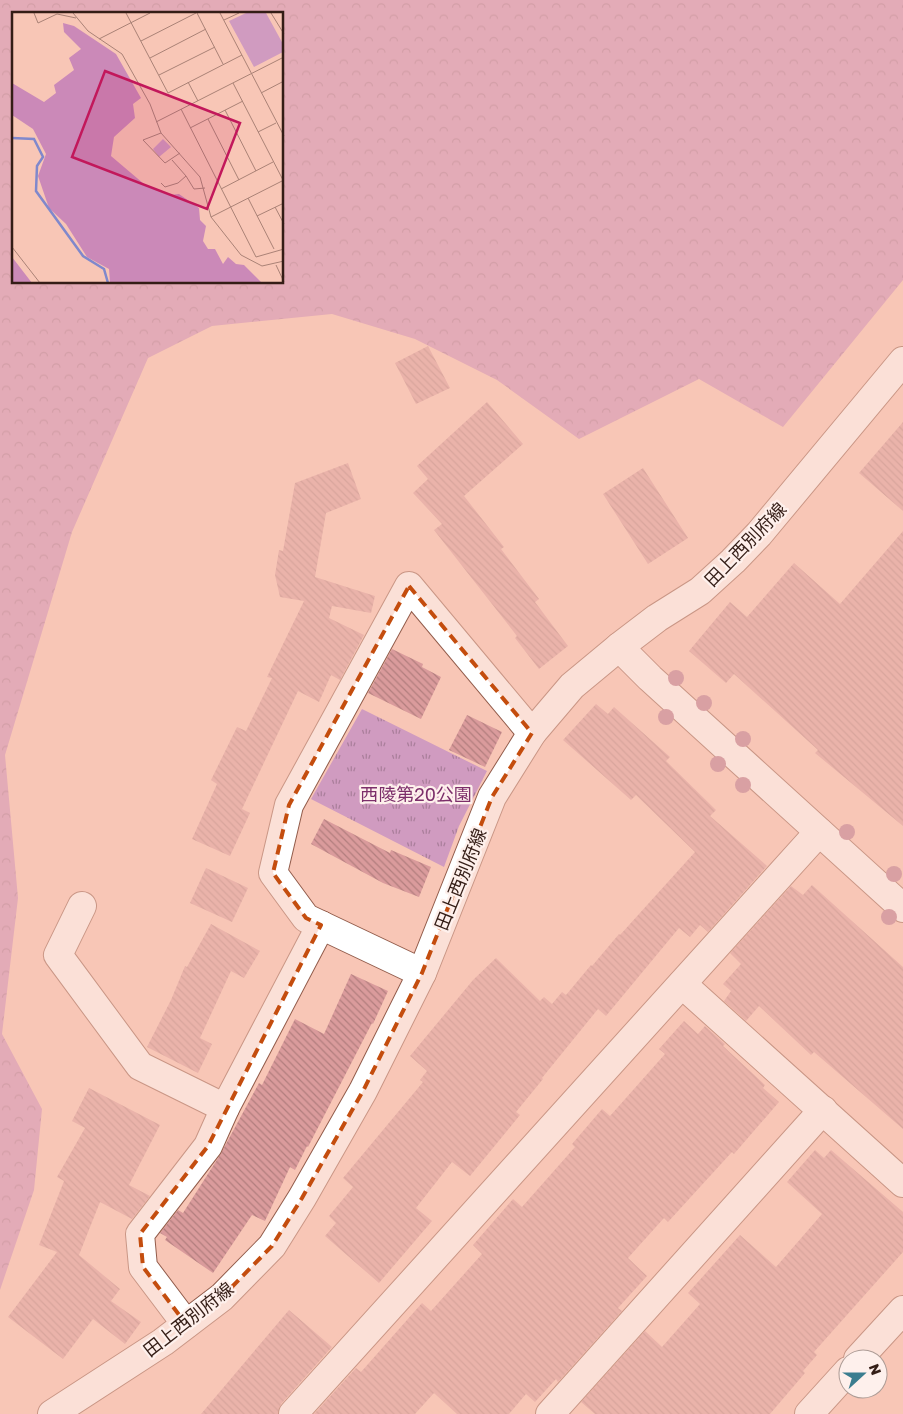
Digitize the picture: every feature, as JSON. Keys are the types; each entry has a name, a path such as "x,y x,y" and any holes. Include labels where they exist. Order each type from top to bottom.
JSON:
{"street":[{"name":"田上西別府線","path":"52,1414 163,1342 222,1297 272,1246 302,1198 363,1091 422,974 492,797 532,733 572,686 657,618 700,591 733,561 759,534 903,361"},
{"path":"422,974 306,918 273,873 289,805 409,586 532,733"},
{"path":"619,647 650,678 903,908"},
{"path":"294,1414 819,832"},
{"path":"82,906 58,955 140,1066 225,1108"},
{"path":"186,1324 143,1267 140,1234 208,1146 225,1108 321,925"},
{"path":"682,984 903,1182"},
{"path":"550,1414 823,1110"},
{"path":"867,1349 903,1310"},
{"path":"808,1414 838,1381"}],"highlighted area":[{"path":"409,586 532,733 492,797 422,973 363,1091 302,1198 272,1246 222,1297 186,1324 143,1267 140,1234 208,1146 321,925 306,918 273,873 289,805"}],"green space":[{"path":"0,0 903,0 903,280 783,427 699,379 579,439 497,380 415,339 332,314 212,326 148,358 72,532 5,755 18,898 2,1034 42,1109 34,1190 0,1290"},
{"name":"西陵第20公園","path":"362,709 487,771 459,826 444,867 311,799"}],"building":[{"path":"428,346 450,388 416,404 395,363"},
{"path":"487,402 523,444 464,496 504,547 501,549 539,599 535,602 568,646 539,669 515,638 517,636 434,530 442,524 413,493 428,479 417,466"},
{"path":"903,422 903,511 859,473"},
{"path":"348,463 361,499 326,513 315,577 375,596 371,613 332,606 329,618 364,635 340,680 331,675 319,702 298,691 242,809 250,813 230,856 192,839 217,784 211,780 237,727 246,731 272,678 267,677 304,601 280,597 275,575 279,550 283,551 295,483"},
{"path":"643,468 688,538 648,564 603,494"},
{"path":"903,531 903,826 815,753 818,750 734,674 726,683 689,651 730,602 747,617 794,563 840,604"},
{"path":"392,649 423,664 422,667 441,677 421,719 368,693"},
{"path":"596,704 608,714 614,707 670,757 666,761 716,810 710,816 767,866 708,932 700,925 690,937 679,928 606,1016 598,1009 516,1112 520,1115 470,1176 452,1162 416,1208 432,1221 379,1283 325,1236 336,1223 329,1216 353,1187 343,1178 423,1082 420,1080 427,1071 410,1056 473,980 496,958 540,1001 544,997 552,1004 562,992 566,995 591,965 695,852 636,795 631,800 563,740"},
{"path":"467,715 502,732 485,767 449,750"},
{"path":"324,819 390,853 391,850 431,867 419,897 383,883 311,844"},
{"path":"206,868 248,888 232,922 190,903"},
{"path":"812,885 903,967 903,1129 814,1052 811,1055 759,1006 746,1021 724,1001 731,991 723,984 741,964 730,953 791,886 803,895"},
{"path":"211,924 260,951 244,978 231,971 200,1038 212,1044 198,1073 147,1047 171,1000 185,966 187,967"},
{"path":"351,974 388,991 373,1024 295,1170 290,1167 265,1221 252,1215 213,1273 165,1240 167,1237 160,1233 178,1210 183,1213 220,1155 259,1083 262,1085 295,1019 324,1034"},
{"path":"684,1021 698,1034 705,1026 725,1044 723,1046 765,1085 763,1088 779,1102 734,1154 732,1152 668,1222 664,1218 628,1258 647,1276 618,1308 622,1311 558,1382 556,1379 535,1402 526,1394 509,1414 457,1414 434,1393 415,1414 314,1414 356,1368 361,1372 422,1303 431,1311 482,1254 473,1245 513,1199 522,1207 575,1147 572,1144 602,1109 610,1116 665,1054 659,1049"},
{"path":"89,1088 160,1125 129,1185 150,1196 132,1219 100,1202 79,1255 120,1289 111,1301 141,1322 125,1344 93,1319 63,1359 8,1317 57,1252 39,1245 64,1181 57,1177 85,1128 72,1121"},
{"path":"815,1150 824,1158 831,1150 903,1212 903,1252 814,1352 817,1355 803,1371 805,1373 770,1414 595,1414 581,1402 645,1331 662,1347 700,1304 688,1293 740,1235 776,1267 822,1214 787,1182"},
{"path":"289,1310 332,1347 281,1404 278,1414 201,1414"}]}
